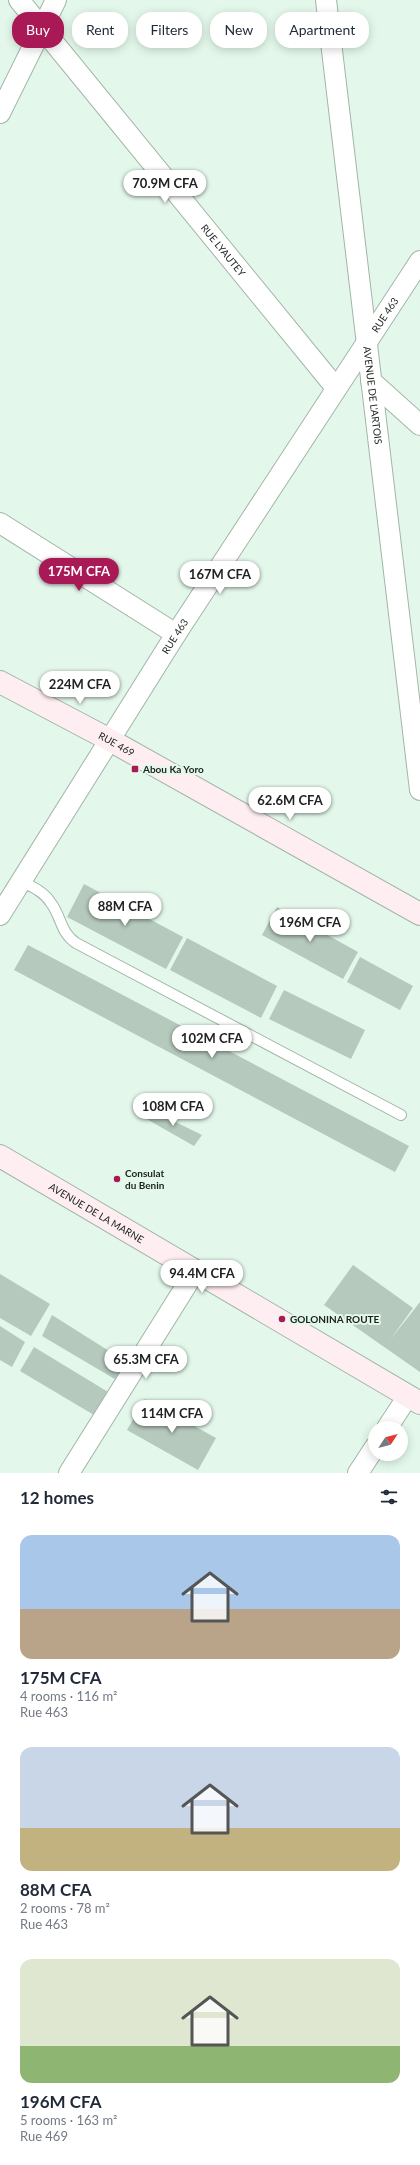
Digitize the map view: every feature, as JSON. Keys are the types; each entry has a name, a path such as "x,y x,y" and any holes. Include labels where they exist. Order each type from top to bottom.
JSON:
{"street":[{"name":"RUE LYAUTEY","path":"19,0 28,12"},
{"path":"50,12 56,0"},
{"name":"AVENUE DE L'ARTOIS","path":"326,0 366,341 415,698 420,790"},
{"path":"0,113 31,48"},
{"name":"RUE LYAUTEY","path":"57,48 336,388"},
{"name":"RUE 463","path":"0,915 108,739 366,341 420,261"},
{"path":"371,380 420,424"},
{"path":"0,523 176,634"},
{"name":"RUE 469","path":"0,682 108,739 420,914"},
{"name":"AVENUE DE LA MARNE","path":"2,1160 196,1270 414,1399"},
{"path":"69,1473 196,1270"},
{"path":"394,1421 414,1399"},
{"path":"358,1473 368,1458"}],"lane":[{"path":"21,881 40,891 52,904 67,937 76,943 401,1115"}],"building":[{"path":"84,884 183,937 166,969 67,917"},
{"path":"277,907 358,952 343,979 262,935"},
{"path":"187,938 277,986 261,1018 170,970"},
{"path":"28,945 409,1146 395,1172 14,970"},
{"path":"360,957 413,986 400,1010 347,982"},
{"path":"284,990 365,1030 351,1059 269,1019"},
{"path":"147,1108 202,1135 194,1146 143,1117"},
{"path":"353,1265 413,1308 390,1340 420,1302 420,1372 324,1305"},
{"path":"0,1274 50,1304 31,1336 0,1318"},
{"path":"52,1315 128,1363 118,1381 42,1336"},
{"path":"0,1326 25,1342 12,1367 0,1360"},
{"path":"34,1347 113,1395 99,1418 20,1371"},
{"path":"145,1399 216,1438 198,1470 127,1430"}],"place":[{"name":"Abou Ka Yoro","path":"135,769"},
{"name":"Consulat du Benin","path":"117,1179"},
{"name":"GOLONINA ROUTE","path":"282,1319"}]}
